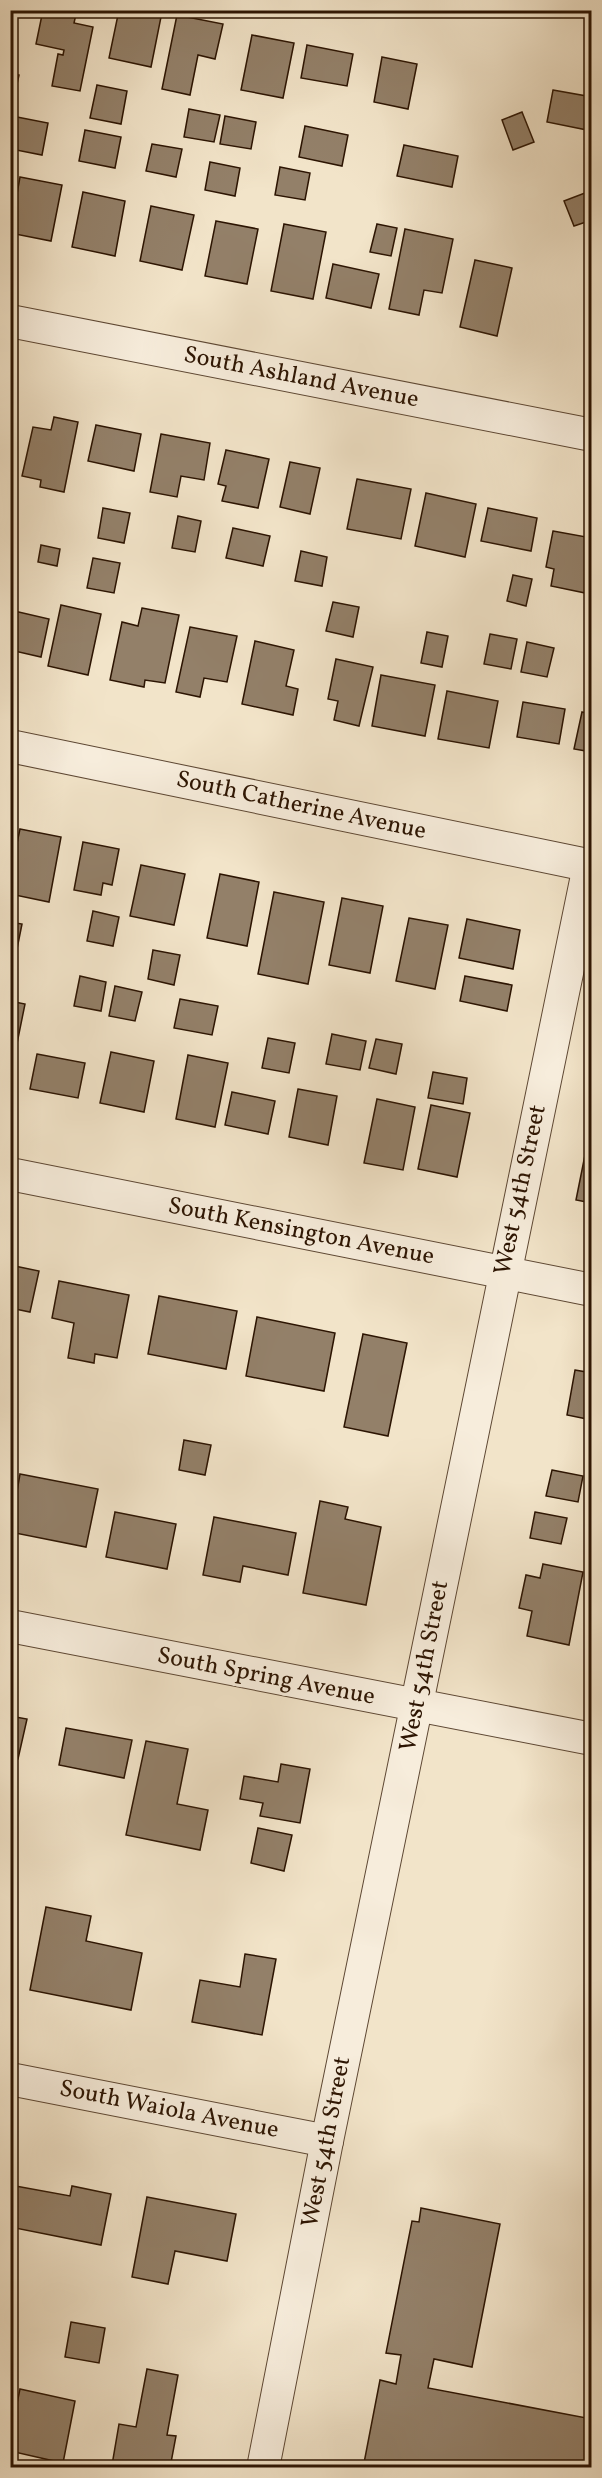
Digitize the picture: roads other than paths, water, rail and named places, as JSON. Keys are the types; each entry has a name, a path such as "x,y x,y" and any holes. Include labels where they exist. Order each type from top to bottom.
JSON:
{"street":[{"name":"South Ashland Avenue","path":"10,321 591,435"},
{"name":"South Catherine Avenue","path":"10,746 590,866"},
{"name":"West 54th Street","path":"262,2468 504,1273 590,866"},
{"name":"South Kensington Avenue","path":"10,1174 591,1290"},
{"name":"South Spring Avenue","path":"10,1626 417,1707 591,1739"},
{"name":"South Waiola Avenue","path":"10,2079 327,2141"}]}
